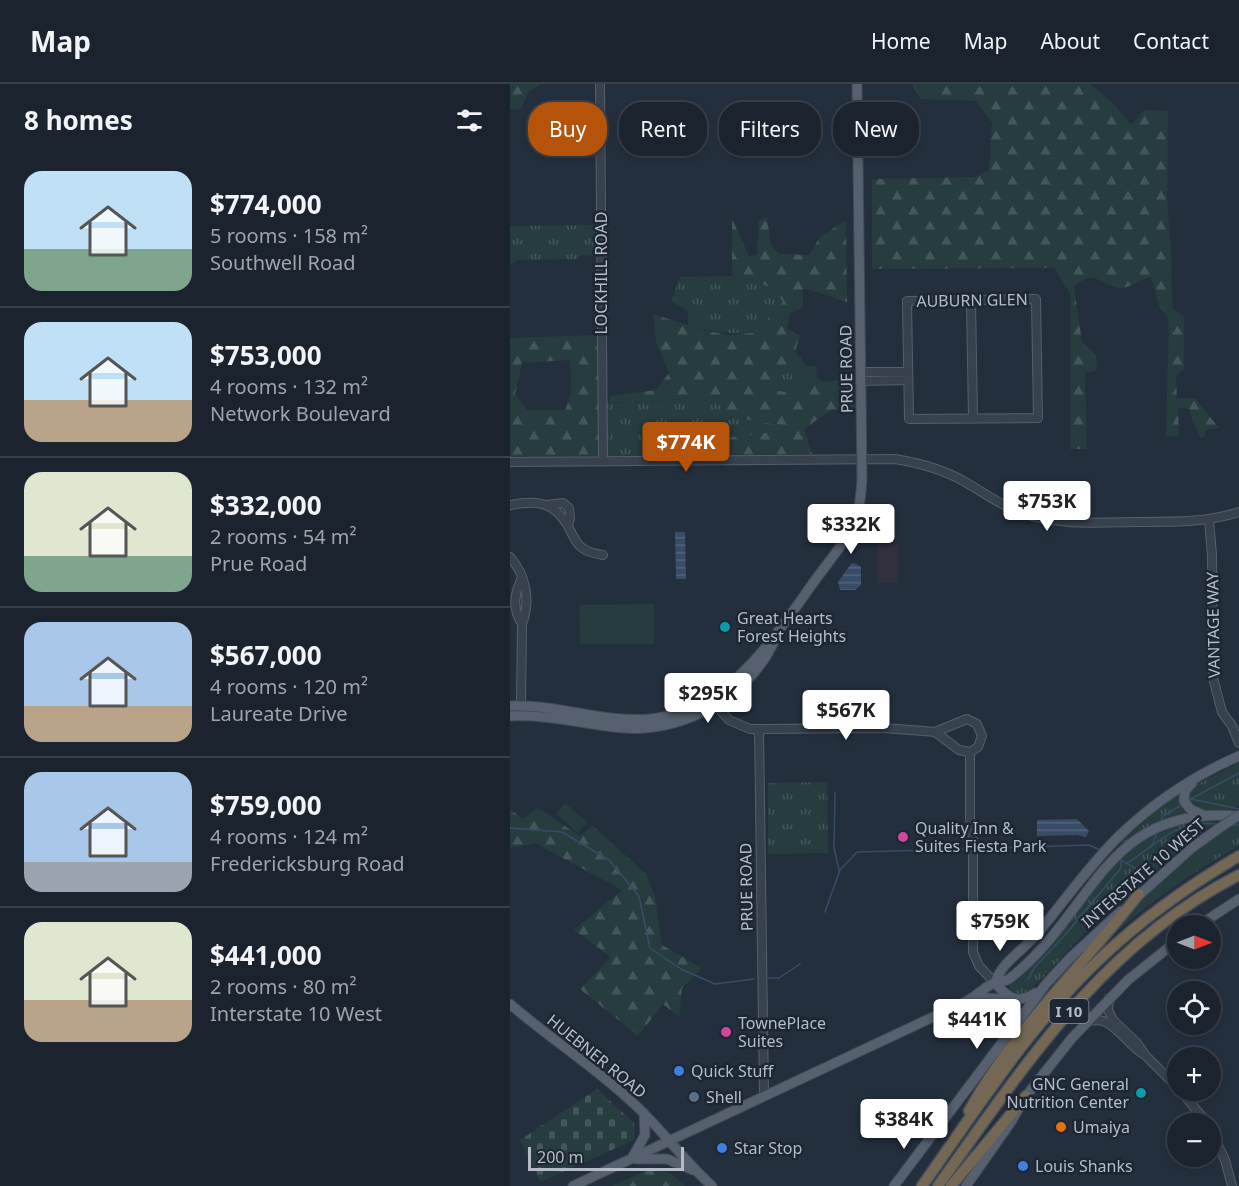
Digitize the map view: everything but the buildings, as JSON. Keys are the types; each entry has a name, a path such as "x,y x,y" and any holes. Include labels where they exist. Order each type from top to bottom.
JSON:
{"highway":[{"name":"I 10","path":"922,1186 1028,1038 1056,1004 1102,956 1158,908 1239,856"},
{"name":"I 10","path":"938,1186 1043,1041 1086,992 1142,940 1177,913 1239,875"},
{"path":"945,1153 998,1062 1034,1016 1116,924 1139,894"},
{"path":"951,1186 1026,1096"}],"main road":[{"name":"PRUE ROAD","path":"713,701 744,671 780,629 842,544 854,523 861,500 857,84"},
{"path":"510,706 521,706 529,711 570,715 616,727 648,728 664,725 713,701"},
{"path":"616,727 645,723 713,701"},
{"path":"510,714 519,710 521,706"},
{"path":"510,714 652,719"},
{"path":"1010,1030 1010,1011 995,983 998,972 1028,944 1118,838 1176,789 1239,756"},
{"path":"1200,775 1185,791 1184,801 1190,810 1204,814 1239,816"},
{"path":"573,1186 975,997 995,983 1006,981 1037,952 1111,860 1128,845 1151,830 1182,818 1204,814"},
{"name":"INTERSTATE 10 WEST","path":"894,1186 1042,988 1070,958 1192,847 1239,816"},
{"path":"1215,915 1239,899"},
{"path":"966,1186 1011,1122 1026,1096 1057,1056 1109,998 1167,949"},
{"path":"975,997 1019,1000 1026,999 1042,988"},
{"name":"HUEBNER ROAD","path":"510,1004 619,1090 644,1113 712,1186"},
{"path":"632,1159 645,1135 644,1113"},
{"path":"632,1159 667,1159 696,1171"}],"street":[{"name":"LOCKHILL ROAD","path":"600,84 603,461"},
{"name":"AUBURN GLEN","path":"908,376 907,301 1036,299 1038,418 973,419"},
{"path":"861,376 908,376 909,419 973,419 971,300"},
{"path":"510,462 895,459 930,466 963,481 993,500 1015,510 1052,520 1082,523 1193,522 1239,512"},
{"path":"510,506 530,502 547,505 561,515 580,546 591,553 603,555"},
{"name":"VANTAGE WAY","path":"1209,520 1212,555 1213,678 1222,712 1235,729 1239,743"},
{"path":"510,557 517,566 526,595 527,612 522,624 521,706"},
{"path":"522,578 515,591 515,612 522,624"},
{"path":"515,595 526,595"},
{"path":"713,701 720,712 735,724 759,729 882,728 934,732 959,721 973,720 981,730 982,736 978,747 970,752 959,750 934,732"},
{"name":"PRUE ROAD","path":"759,729 764,1096"},
{"path":"970,752 973,952 979,966 995,983"},
{"path":"1109,998 1109,1015 1167,1077"},
{"path":"1088,1021 1103,1021 1109,1024 1146,1056"},
{"path":"1189,1101 1199,1113"},
{"path":"1221,1151 1232,1186"}],"shaded area":[{"path":"877,533 897,533 898,583 877,583"}],"green space":[{"path":"510,84 540,84 528,93 521,109 510,110"},
{"path":"912,84 1090,84 1115,105 1131,125 1144,110 1168,111 1167,201 1173,309 1184,316 1184,369 1176,376 1177,398 1195,398 1219,428 1205,430 1205,437 1200,437 1190,409 1178,408 1179,436 1166,437 1169,322 1167,315 1160,309 1151,277 1118,288 1092,277 1081,281 1074,287 1082,342 1096,355 1097,370 1085,373 1087,449 1070,449 1070,293 1054,268 872,269 872,179 975,177 989,170 992,123 976,101 921,99"},
{"path":"732,218 749,256 757,255 759,220 767,218 771,245 779,254 809,255 820,237 846,220 847,302 820,292 803,289 803,307 790,314 787,328 800,336 795,351 807,366 773,376 770,389 790,393 816,376 823,382 854,379 855,408 831,410 804,429 812,454 698,455 715,439 783,431 781,425 726,416 719,397 609,403 610,396 656,390 669,373 656,341 653,314 706,331 729,335 761,332 769,316 783,302 775,289 732,276"},
{"path":"596,225 596,256 581,255 578,259 518,260 510,265 510,226"},
{"path":"732,276 775,289 783,302 769,316 761,332 724,333 688,325 688,311 671,301 680,277"},
{"path":"598,335 599,456 510,457 510,338","holes":["569,360 571,391 565,410 527,410 515,394 522,363"]},
{"path":"807,366 817,366 816,376 790,393 770,389 772,376"},
{"path":"719,397 726,416 781,425 783,432 715,439 698,455 599,456 599,404"},
{"path":"654,604 654,644 580,644 579,605"},
{"path":"1239,763 1239,805 1198,835 1138,885 1073,944 1035,985 1018,997 1009,992 1009,983 1125,850 1119,843 1174,796"},
{"path":"827,782 828,853 768,854 768,783"},
{"path":"565,803 587,822 578,833 556,814"},
{"path":"538,808 580,836 593,826 646,874 655,896 662,945 702,968 682,988 679,1017 663,1004 638,1036 580,989 611,957 574,930 622,890 535,843 510,848 510,809 523,819"},
{"path":"1239,821 1239,846 1204,866 1171,889 1109,938 1170,874 1203,846"},
{"path":"597,1089 634,1123 634,1140 540,1182 520,1140"},
{"path":"654,1167 671,1174 685,1186 612,1186"}],"water":[{"path":"675,532 685,532 686,579 676,579"},
{"path":"854,563 861,567 861,585 855,590 840,590 838,582"},
{"path":"1077,819 1089,831 1086,837 1077,835 1037,836 1037,820"}],"waterway":[{"path":"1191,799 1239,773"},
{"path":"835,793 834,848 839,870"},
{"path":"1189,801 1191,799 1239,809"},
{"path":"1161,821 1163,816 1180,806"},
{"path":"1127,863 1178,829 1202,824 1217,824"},
{"path":"1231,825 1239,825"},
{"path":"510,828 562,832 609,860 639,896 650,948 681,969 715,984 754,979"},
{"path":"1152,845 1157,833"},
{"path":"976,849 1089,845 1100,850"},
{"path":"825,912 840,870 857,852 971,849"},
{"path":"1121,860 1138,870"},
{"path":"1028,979 1035,967 1121,868 1121,860"},
{"path":"769,978 779,978 800,964"}],"place":[{"name":"Great Hearts Forest Heights","path":"725,627"},
{"name":"Quality Inn & Suites Fiesta Park","path":"903,837"},
{"name":"TownePlace Suites","path":"726,1032"},
{"name":"Quick Stuff","path":"679,1071"},
{"name":"GNC General Nutrition Center","path":"1141,1093"},
{"name":"Shell","path":"694,1097"},
{"name":"Umaiya","path":"1061,1127"},
{"name":"Star Stop","path":"722,1148"},
{"name":"Louis Shanks","path":"1023,1166"}]}
